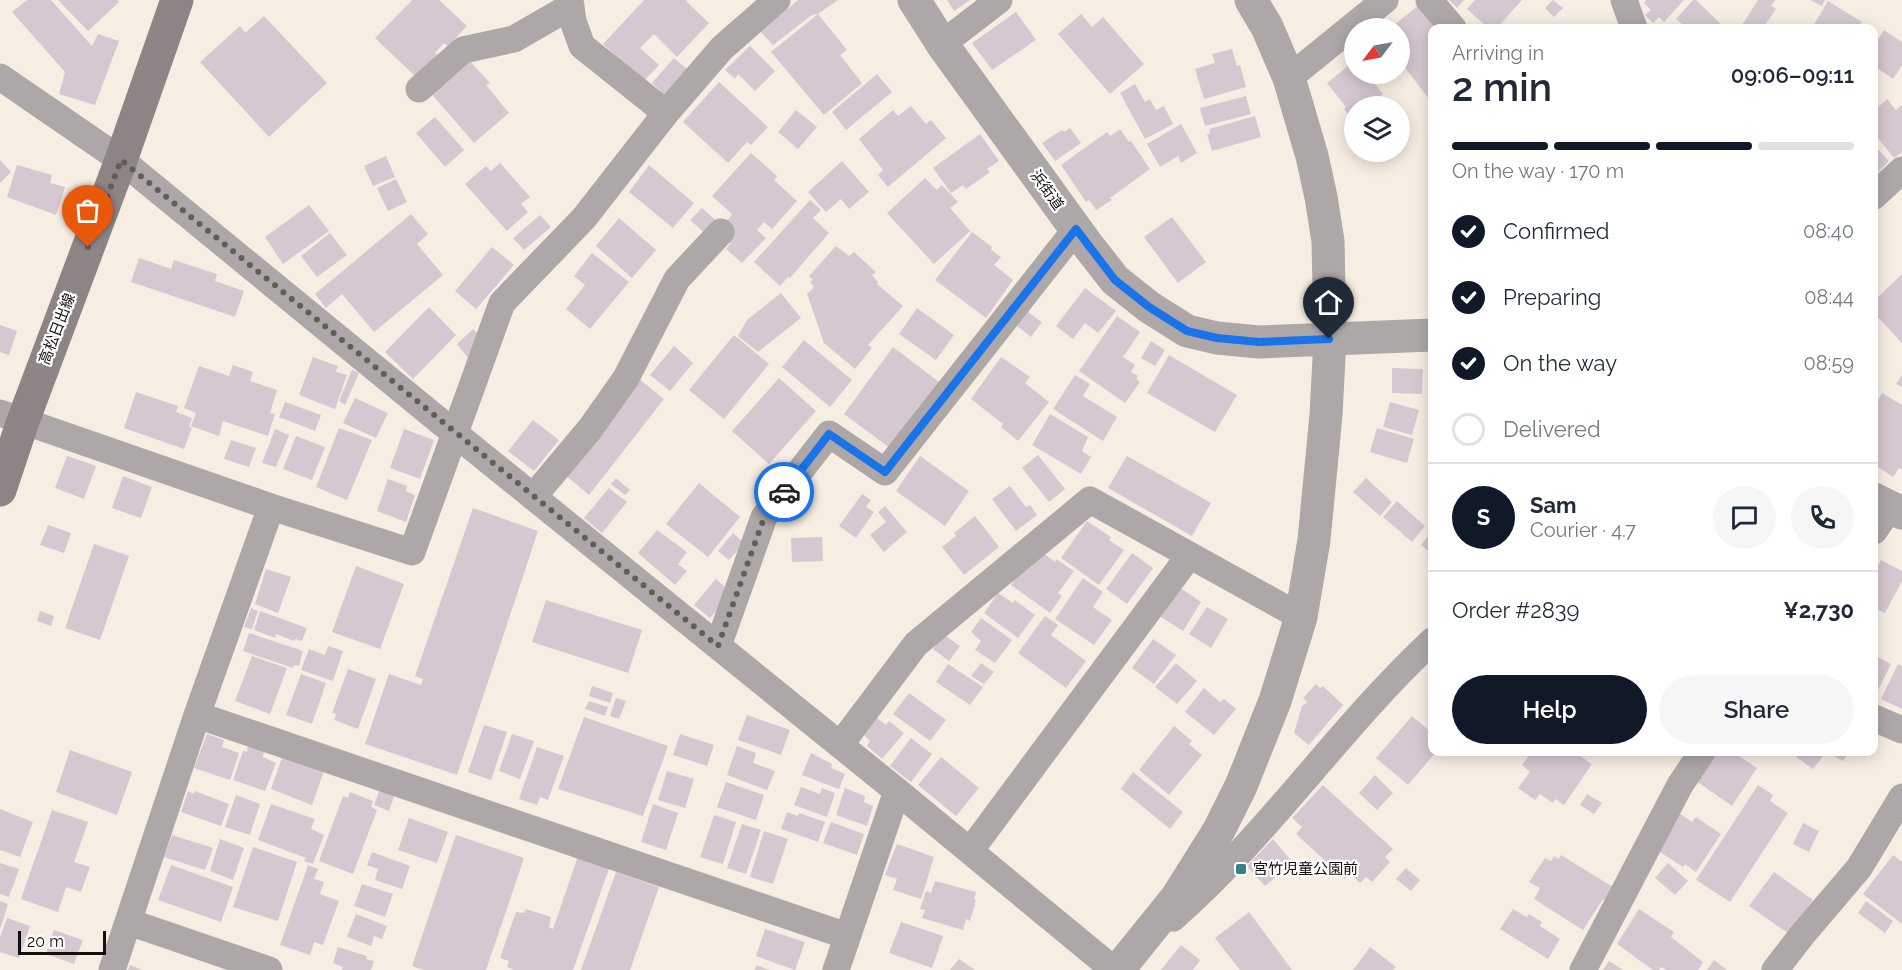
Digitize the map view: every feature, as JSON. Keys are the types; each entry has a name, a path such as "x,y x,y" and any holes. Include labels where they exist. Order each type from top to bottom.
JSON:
{"main road":[{"name":"高松日出線","path":"0,490 11,417 121,160 177,0"}],"street":[{"path":"11,417 271,507 412,552 453,432 502,303 584,218 666,113 722,48 777,0"},
{"name":"浜街道","path":"914,0 942,44 1115,280 1149,307 1187,331 1217,338 1259,342 1428,335"},
{"path":"942,44 999,0"},
{"path":"1121,965 1177,897 1219,830 1241,786 1275,701 1301,617 1314,540 1326,415 1329,339 1327,230 1312,156 1289,78 1267,27 1251,0"},
{"path":"1289,78 1385,0"},
{"path":"1429,0 1450,24"},
{"path":"419,89 463,50 514,39 571,3 573,21 582,46 666,113"},
{"path":"0,77 121,160 970,851 1121,965"},
{"path":"1878,192 1902,170"},
{"path":"718,646 764,518 829,434 885,472 1076,229"},
{"path":"533,496 590,429 626,378 677,279 721,232"},
{"path":"840,745 916,644 1090,500 1301,617"},
{"path":"112,970 271,507"},
{"path":"970,851 1189,556"},
{"path":"1121,965 1226,866 1395,676 1428,645"},
{"path":"198,715 847,936"},
{"path":"1878,720 1902,730"},
{"path":"1582,970 1680,785 1699,756"},
{"path":"836,970 897,791"},
{"path":"1775,970 1859,868 1902,797"},
{"path":"129,922 269,970"}],"building":[{"path":"27,0 51,0 92,46 98,34 119,41 95,105 59,94 65,72 12,12"},
{"path":"58,0 117,0 119,2 88,31"},
{"path":"412,0 439,0 467,26 448,46 444,43 435,53 438,56 417,78 375,38"},
{"path":"644,0 687,0 709,23 677,57 654,34 640,48 659,65 643,82 603,44"},
{"path":"798,0 838,0 818,14 812,15 773,45 761,32"},
{"path":"947,0 970,0 954,11"},
{"path":"1449,0 1464,0 1457,8"},
{"path":"1475,0 1522,0 1501,24 1484,24 1467,9"},
{"path":"1553,0 1563,8 1554,17 1545,8"},
{"path":"1646,0 1684,0 1664,22 1659,17 1653,23 1645,15 1651,10 1644,3"},
{"path":"1693,0 1696,0 1720,23 1682,24 1676,19"},
{"path":"1758,0 1775,0 1771,6 1776,9 1766,24 1743,24"},
{"path":"1810,0 1825,0 1822,6"},
{"path":"1828,1 1862,22 1860,24 1814,24"},
{"path":"1418,6 1432,24 1428,24 1428,98 1410,74 1410,18 1403,18"},
{"path":"1016,12 1036,40 992,70 972,43"},
{"path":"818,14 847,50 840,55 862,83 824,115 771,52"},
{"path":"1081,14 1092,27 1103,17 1144,64 1110,94 1058,34"},
{"path":"264,16 327,83 269,137 200,62 240,26 245,33"},
{"path":"1884,30 1902,42 1902,65 1893,79 1878,69 1878,40"},
{"path":"750,46 775,71 755,91 738,74 735,79 725,70"},
{"path":"1232,49 1237,66 1240,65 1246,87 1204,99 1195,69 1215,63 1212,54"},
{"path":"467,58 490,83 486,85 509,113 474,143 429,91"},
{"path":"674,58 689,71 667,97 652,83"},
{"path":"1344,69 1344,84 1375,84 1383,94 1380,96 1344,96 1344,104 1327,83"},
{"path":"877,74 892,92 846,130 832,112"},
{"path":"719,82 768,127 751,145 747,142 728,163 683,122"},
{"path":"1135,84 1145,102 1150,99 1156,110 1164,106 1173,124 1145,139 1120,93"},
{"path":"1246,96 1251,114 1205,126 1200,108"},
{"path":"1887,99 1896,110 1902,105 1902,152 1894,158 1878,138 1878,107"},
{"path":"911,106 926,124 931,120 946,138 888,187 878,175 883,170 859,139 893,110 898,116"},
{"path":"796,110 817,127 798,149 778,132"},
{"path":"1255,116 1261,137 1212,151 1207,134 1210,134 1209,129"},
{"path":"435,117 464,150 445,167 416,133"},
{"path":"1181,124 1197,153 1181,163 1178,156 1160,167 1147,144"},
{"path":"1070,128 1081,143 1055,161 1042,143 1062,130 1064,132"},
{"path":"1120,129 1150,169 1096,210 1089,200 1086,202 1061,165 1107,132 1110,136"},
{"path":"980,134 999,161 987,169 990,172 966,189 963,185 951,193 933,168"},
{"path":"1878,149 1889,161 1878,172"},
{"path":"751,153 777,176 774,180 797,201 772,229 764,222 757,230 766,238 742,263 726,249 731,243 725,238 734,228 727,221 732,214 712,196"},
{"path":"386,156 395,177 373,186 364,166"},
{"path":"0,160 11,172 0,183"},
{"path":"842,161 869,192 849,209 841,199 826,212 808,192"},
{"path":"500,163 530,197 521,204 528,212 507,231 465,184 486,166 491,171"},
{"path":"17,165 52,175 50,183 65,187 56,215 7,197"},
{"path":"649,165 694,203 673,228 629,192"},
{"path":"925,178 937,190 942,185 958,202 950,208 970,231 934,264 887,213"},
{"path":"396,179 407,202 388,211 377,188"},
{"path":"810,200 821,210 813,218 829,233 790,278 788,277 780,286 754,262"},
{"path":"309,205 329,231 283,264 265,237"},
{"path":"702,208 719,223 707,235 690,220"},
{"path":"411,214 428,234 417,244 443,275 374,332 342,294 326,308 315,294"},
{"path":"540,215 551,227 524,250 513,238"},
{"path":"1172,217 1206,262 1178,283 1144,237"},
{"path":"619,218 656,250 632,278 596,246"},
{"path":"972,232 1001,257 994,265 1013,280 986,318 935,280"},
{"path":"330,233 347,255 317,277 301,256"},
{"path":"836,246 849,256 854,252 876,272 872,275 878,282 877,284 903,306 868,345 872,348 855,369 824,343 807,294 814,287 810,282 813,280 809,276"},
{"path":"492,247 514,265 476,309 455,291"},
{"path":"592,253 629,282 590,329 566,309 585,285 574,276"},
{"path":"139,258 171,269 174,260 217,274 215,281 244,291 235,317 131,282"},
{"path":"1902,274 1902,343 1878,317 1878,297"},
{"path":"1085,288 1116,311 1098,333 1085,323 1073,339 1056,326"},
{"path":"781,293 801,318 758,352 738,336 747,320"},
{"path":"429,307 456,335 413,379 385,352"},
{"path":"1021,307 1042,322 1031,337 1011,321"},
{"path":"917,308 954,335 936,360 899,334"},
{"path":"1117,316 1140,332 1123,357 1135,365 1131,372 1138,376 1136,379 1140,382 1125,403 1079,371"},
{"path":"0,325 17,331 9,355 0,352"},
{"path":"473,329 480,336 468,358 457,344"},
{"path":"734,335 769,364 724,419 689,390"},
{"path":"804,340 852,380 830,407 782,367"},
{"path":"1151,341 1165,350 1155,366 1141,358"},
{"path":"674,346 693,363 670,391 650,375"},
{"path":"893,347 943,385 894,451 844,414"},
{"path":"1169,355 1237,395 1215,432 1147,393"},
{"path":"313,357 338,366 336,372 347,375 335,409 299,395"},
{"path":"1001,357 1030,377 1025,383 1049,402 1018,441 1001,427 1003,424 971,399"},
{"path":"233,365 253,372 250,381 277,390 270,413 275,414 268,436 223,421 219,436 191,426 196,413 184,408 199,366 229,376"},
{"path":"1392,368 1423,369 1422,394 1392,393"},
{"path":"352,370 359,373 345,405 339,401"},
{"path":"1075,375 1090,384 1083,396 1117,417 1103,441 1053,409"},
{"path":"1902,375 1902,387 1896,384"},
{"path":"638,378 664,399 589,495 563,473"},
{"path":"779,378 816,411 769,464 732,431"},
{"path":"136,392 178,406 176,412 192,418 189,427 192,428 184,449 124,428"},
{"path":"1882,393 1902,405 1902,470 1899,468 1893,477 1878,467 1878,400"},
{"path":"355,398 388,413 376,438 343,423"},
{"path":"285,402 321,415 315,431 279,417"},
{"path":"1390,402 1419,410 1412,435 1383,427"},
{"path":"1050,414 1088,437 1082,451 1091,457 1081,474 1032,445"},
{"path":"533,420 559,440 534,471 508,451"},
{"path":"339,428 372,440 347,500 316,487"},
{"path":"1377,428 1414,439 1407,463 1370,452"},
{"path":"275,429 289,435 276,467 262,463"},
{"path":"404,429 434,440 420,479 390,468"},
{"path":"296,436 325,447 312,480 283,469"},
{"path":"231,440 256,448 249,467 224,459"},
{"path":"1038,455 1065,489 1049,502 1022,468"},
{"path":"67,456 96,466 84,499 55,488"},
{"path":"920,456 969,491 945,526 896,491"},
{"path":"1127,456 1211,503 1192,536 1108,488"},
{"path":"123,476 152,487 141,518 112,508"},
{"path":"616,478 630,490 625,495 611,484"},
{"path":"1366,478 1392,502 1380,516 1353,492"},
{"path":"388,479 407,486 406,491 415,495 406,522 377,511"},
{"path":"699,483 740,517 708,557 666,524"},
{"path":"1010,486 1026,507 1030,505 1037,515 1016,531 992,499"},
{"path":"609,488 627,502 602,533 584,518"},
{"path":"862,494 871,500 866,507 874,512 856,538 839,526"},
{"path":"1397,501 1425,526 1412,542 1383,517"},
{"path":"885,506 907,532 884,552 870,535 886,522 878,512"},
{"path":"473,508 538,531 457,775 365,744 389,674 421,685 423,679 415,676"},
{"path":"975,516 999,547 964,575 942,547 956,536 954,533"},
{"path":"1087,521 1111,537 1109,540 1124,550 1099,585 1061,558"},
{"path":"48,525 71,533 64,553 40,545"},
{"path":"657,530 687,552 678,564 687,571 675,585 638,553"},
{"path":"733,533 744,543 729,560 718,551"},
{"path":"1428,536 1428,551 1421,545"},
{"path":"822,537 823,561 792,562 791,538"},
{"path":"94,544 129,556 100,640 65,628"},
{"path":"1042,552 1055,562 1056,559 1074,571 1058,593 1062,596 1050,613 1011,585 1025,563 1031,567"},
{"path":"1132,553 1153,568 1127,604 1106,589"},
{"path":"1881,560 1902,571 1902,581 1885,613 1878,610 1878,565"},
{"path":"356,566 404,584 380,649 332,632"},
{"path":"266,569 291,577 278,613 255,604"},
{"path":"1083,578 1103,592 1093,607 1112,620 1094,645 1055,619"},
{"path":"716,579 732,593 710,618 694,605"},
{"path":"1179,587 1201,602 1183,631 1161,617"},
{"path":"998,593 1013,603 1015,600 1035,615 1018,638 984,613"},
{"path":"546,600 642,630 628,673 532,642"},
{"path":"1207,607 1228,619 1211,648 1189,634"},
{"path":"251,608 258,611 252,629 244,627"},
{"path":"40,611 54,616 51,626 37,621"},
{"path":"260,611 307,628 302,641 295,639 294,641 276,634 275,638 254,630"},
{"path":"1045,616 1058,625 1051,635 1086,661 1066,688 1018,653"},
{"path":"981,618 1012,640 995,663 975,650 981,641 971,632"},
{"path":"249,633 303,651 299,666 294,665 293,668 243,651"},
{"path":"944,635 960,646 949,661 933,649"},
{"path":"1153,639 1176,655 1154,684 1132,668"},
{"path":"328,646 343,651 333,681 301,670 309,649 325,655"},
{"path":"252,656 287,668 270,714 235,701"},
{"path":"1878,657 1891,664 1878,690"},
{"path":"981,663 994,672 984,684 971,676"},
{"path":"1176,663 1197,681 1177,704 1155,687"},
{"path":"948,664 983,687 970,705 936,682"},
{"path":"1898,664 1902,666 1902,709 1881,699"},
{"path":"348,669 376,679 358,729 334,720 336,714 332,713"},
{"path":"301,674 326,683 312,724 286,715"},
{"path":"1316,684 1320,688 1323,686 1343,705 1309,745 1294,733 1302,706 1307,702 1303,698"},
{"path":"592,686 613,693 610,703 589,696"},
{"path":"1204,688 1220,702 1224,699 1236,709 1214,735 1185,712"},
{"path":"909,693 946,720 930,741 893,714"},
{"path":"616,698 626,701 619,719 610,716"},
{"path":"589,701 608,707 605,716 585,709"},
{"path":"747,715 790,730 781,755 738,740"},
{"path":"1412,716 1428,730 1428,756 1433,756 1408,785 1376,758"},
{"path":"584,717 668,746 643,816 558,789"},
{"path":"876,717 886,725 889,721 904,733 882,759 867,746 870,741 863,734"},
{"path":"484,725 507,732 491,780 468,772"},
{"path":"1174,726 1192,741 1189,744 1202,755 1169,795 1139,770"},
{"path":"207,734 224,740 222,747 239,753 230,780 194,768"},
{"path":"512,734 534,741 520,779 499,771"},
{"path":"680,734 714,745 707,766 673,755"},
{"path":"911,738 932,754 911,782 890,766"},
{"path":"248,746 264,751 263,757 276,763 265,791 233,780 243,751 247,752"},
{"path":"737,746 756,753 753,763 775,771 767,790 727,775"},
{"path":"537,747 564,756 548,800 540,797 537,805 519,799"},
{"path":"70,750 132,772 117,815 56,792"},
{"path":"811,753 832,764 831,768 845,774 839,789 802,775"},
{"path":"283,755 324,771 312,805 271,789"},
{"path":"1529,756 1580,756 1592,764 1564,805 1556,799 1553,803 1540,794 1535,800 1518,788 1530,772 1522,765"},
{"path":"1710,756 1739,756 1757,768 1732,806 1689,776"},
{"path":"1797,756 1823,756 1813,769"},
{"path":"1834,756 1847,756 1843,761"},
{"path":"941,757 979,788 956,816 918,785"},
{"path":"667,771 694,779 685,808 658,800"},
{"path":"1133,772 1183,812 1170,829 1121,789"},
{"path":"1375,775 1393,793 1377,810 1359,793"},
{"path":"726,782 764,795 756,820 717,807"},
{"path":"1323,785 1393,849 1385,857 1390,862 1372,882 1366,877 1360,883 1350,874 1345,879 1296,834 1302,827 1292,818"},
{"path":"1758,785 1773,795 1770,801 1788,813 1730,902 1696,880"},
{"path":"381,786 396,791 389,811 374,805"},
{"path":"801,787 820,794 822,788 835,793 827,817 794,805"},
{"path":"845,788 865,796 864,802 873,806 867,826 836,815"},
{"path":"188,791 194,794 195,791 229,804 221,826 181,812"},
{"path":"350,792 373,801 371,807 377,810 353,874 319,861 343,796 348,798"},
{"path":"1587,794 1602,803 1594,814 1580,805"},
{"path":"236,795 260,804 250,835 225,827"},
{"path":"271,804 315,819 311,829 324,835 313,864 304,861 306,858 258,840"},
{"path":"653,804 678,813 666,850 641,842"},
{"path":"0,809 33,822 20,857 0,850"},
{"path":"52,810 88,822 74,862 90,867 81,892 66,887 58,912 21,899"},
{"path":"787,812 798,816 799,813 825,822 818,842 781,829"},
{"path":"1679,813 1692,822 1696,817 1721,834 1696,872 1685,864 1683,867 1652,847"},
{"path":"714,815 736,822 723,864 700,857"},
{"path":"409,818 448,832 437,863 398,850"},
{"path":"831,822 864,834 857,855 823,843"},
{"path":"1803,823 1819,831 1809,852 1793,844"},
{"path":"742,824 761,830 746,874 727,868"},
{"path":"764,831 788,839 773,884 750,877"},
{"path":"172,835 213,848 205,870 164,857"},
{"path":"456,835 524,858 486,970 424,970 412,966"},
{"path":"220,839 244,848 233,880 210,871"},
{"path":"1273,839 1293,863 1265,886 1247,866"},
{"path":"897,844 934,857 921,899 893,890 897,879 885,875"},
{"path":"253,847 297,862 278,921 233,907"},
{"path":"372,852 410,866 402,889 375,880 378,869 367,865"},
{"path":"1561,855 1613,887 1583,930 1534,899 1540,888 1529,882 1545,858 1551,861 1554,856 1559,859"},
{"path":"1893,855 1902,862 1902,924 1863,894"},
{"path":"578,856 610,866 573,970 515,970 507,967 509,961 500,958 516,912 524,913 526,909 551,917 549,927 553,929"},
{"path":"0,863 19,869 9,897 0,894"},
{"path":"1668,863 1688,881 1675,895 1655,878"},
{"path":"171,865 233,887 221,922 158,900"},
{"path":"308,865 318,869 314,879 324,882 320,894 339,901 323,945 314,942 310,955 280,945"},
{"path":"1406,868 1420,880 1411,891 1396,879"},
{"path":"616,872 659,887 630,970 581,970"},
{"path":"1774,872 1813,900 1789,934 1749,906"},
{"path":"935,881 976,892 970,921 966,919 963,930 922,918 925,910 920,909 926,891 931,893"},
{"path":"362,884 393,894 385,917 354,906"},
{"path":"0,901 8,904 1,927 0,927"},
{"path":"1866,901 1893,921 1885,933 1858,913"},
{"path":"1513,909 1527,917 1529,914 1542,922 1540,926 1560,939 1548,959 1500,929"},
{"path":"1639,909 1674,932 1671,937 1703,962 1698,970 1667,970 1661,967 1659,970 1653,970 1617,944"},
{"path":"1249,912 1292,970 1240,970 1215,938"},
{"path":"356,914 387,926 382,939 374,936 371,946 347,937"},
{"path":"7,918 30,926 19,958 0,952 0,937"},
{"path":"901,922 943,936 932,968 889,953"},
{"path":"765,929 805,942 795,970 756,956"},
{"path":"54,930 83,940 74,964 46,954"},
{"path":"1181,945 1200,960 1193,970 1161,970"},
{"path":"338,947 367,956 366,959 374,961 371,970 342,970 343,967 333,963"},
{"path":"1370,947 1396,967 1393,970 1353,970"},
{"path":"959,959 975,970 950,970"},
{"path":"1714,960 1727,970 1707,970"},
{"path":"1609,961 1623,970 1603,970"},
{"path":"130,965 143,970 128,970"},
{"path":"756,965 770,970 755,970"}],"way so far":[{"path":"88,247 121,160 718,646 764,518 784,492"}],"place":[{"name":"宮竹児童公園前","path":"1241,869"}],"route":[{"path":"784,492 829,434 885,472 1076,229 1115,280 1149,307 1187,331 1217,338 1259,342 1329,339"}]}
